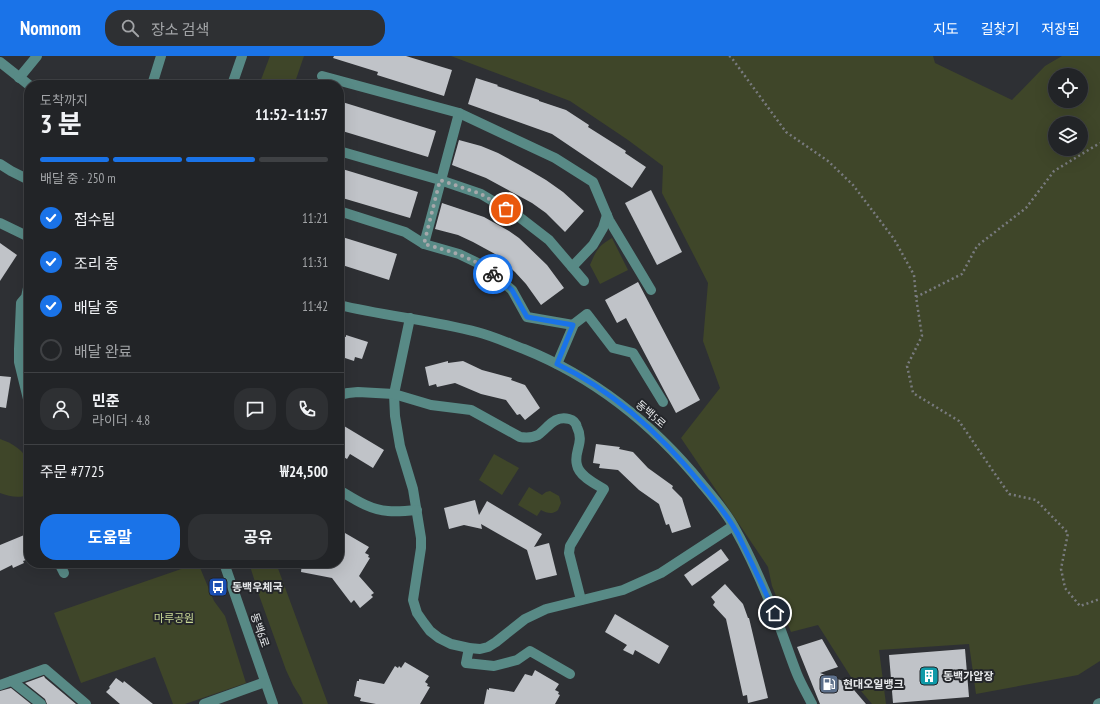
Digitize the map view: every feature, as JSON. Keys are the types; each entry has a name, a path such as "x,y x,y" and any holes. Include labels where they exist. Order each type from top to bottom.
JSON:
{"street":[{"path":"19,78 38,56"},
{"path":"154,80 162,56"},
{"path":"234,80 242,56"},
{"path":"0,62 24,82"},
{"path":"322,76 337,80"},
{"path":"344,82 459,113 555,158 592,182 607,215 651,290"},
{"path":"424,244 459,113"},
{"path":"344,152 440,180 481,194 518,216 549,240 584,281"},
{"path":"0,164 24,178"},
{"path":"344,213 405,232 424,244 459,254 484,266 512,290 527,317 573,325"},
{"path":"572,267 593,245 603,228 607,215"},
{"path":"0,223 24,235"},
{"path":"24,299 21,303 19,349 19,362 24,382"},
{"name":"동백5로","path":"344,306 370,312 444,324 478,332 509,343 568,369 600,389 629,410 684,462 733,526 772,607 798,676 812,704"},
{"path":"557,364 573,325 587,314 613,348 633,353 663,402"},
{"path":"410,318 394,394 395,416 399,439 413,489 422,538 413,600 417,613 430,631 439,638 450,644 469,648 480,649 488,647 525,619 536,613 580,600 623,590 661,573 733,526"},
{"path":"344,394 358,392 394,394 431,405 471,410 520,437 529,438 537,436 556,419 570,419 576,423 580,431 581,440 576,458 577,467 582,474 604,489 570,546 569,553 580,600"},
{"path":"344,493 378,510 417,510"},
{"path":"62,568 64,573"},
{"name":"동백6로","path":"226,568 274,704"},
{"path":"469,648 466,663 494,666 517,660 530,651 570,674"},
{"path":"0,685 45,669 86,704"},
{"path":"12,681 41,704"},
{"path":"204,704 265,682"}],"path":[{"path":"729,56 786,132 828,161 853,184 894,239 901,251 914,275 922,336 907,366 913,392 959,421 1009,494 1036,500 1068,533 1061,569 1065,588 1080,606 1100,599"},
{"path":"916,297 962,274 977,246 1026,208 1054,171 1100,143"}],"green space":[{"path":"270,56 304,56 296,80 261,80"},
{"path":"451,56 933,56 935,63 1012,100 1045,66 1062,56 1100,56 1100,661 1078,675 976,694 969,644 879,650 886,704 872,704 856,685 818,625 791,632 772,586 768,567 681,438 720,388 703,341 708,283 662,193 663,166 628,140 570,101"},
{"path":"612,238 628,270 600,284 590,265 598,249"},
{"path":"0,439 17,448 24,454 24,496 14,497 0,493"},
{"path":"494,454 519,468 502,495 479,480"},
{"path":"529,487 542,495 550,491 559,496 561,503 558,510 554,513 550,513 541,510 537,516 518,505"},
{"name":"마루공원","path":"184,568 200,568 214,601 225,616 246,683 185,704 173,704 155,657 81,683 54,613"},
{"path":"251,568 278,568 328,704 303,704 286,670"}],"building":[{"path":"334,56 406,56 452,70 444,96 377,75 378,72 333,58"},
{"path":"476,78 566,110 589,125 588,127 626,151 625,153 646,167 632,188 552,134 468,104"},
{"path":"344,103 436,131 428,157 344,132"},
{"path":"459,140 481,146 498,153 529,170 563,192 584,211 565,232 546,213 532,203 486,178 452,165"},
{"path":"344,170 418,192 410,218 344,198"},
{"path":"651,190 682,252 657,265 625,203"},
{"path":"442,203 484,217 509,231 519,238 547,265 564,288 541,305 526,284 495,254 458,235 435,229"},
{"path":"344,238 397,254 389,280 344,266"},
{"path":"0,243 17,255 0,281"},
{"path":"638,282 700,400 676,413 626,318 617,323 605,300"},
{"path":"346,335 368,342 362,359 355,357 354,361 344,358 344,336 346,337"},
{"path":"448,361 448,363 463,361 482,370 512,378 511,380 525,385 540,408 525,420 520,414 517,415 506,400 481,394 455,383 437,387 436,384 429,386 425,367"},
{"path":"0,376 11,377 6,408 0,407"},
{"path":"344,426 384,450 373,468 350,454 347,459 344,457"},
{"path":"596,444 620,447 619,449 633,452 648,468 673,486 672,488 682,498 691,527 672,533 669,524 666,525 659,504 639,490 618,470 599,468 600,464 593,463"},
{"path":"475,500 479,515 487,501 542,534 534,547 549,543 557,575 536,580 527,550 481,524 482,529 464,525 449,529 444,508"},
{"path":"345,533 369,547 365,553 369,555 368,557 370,558 359,576 374,593 371,595 373,597 360,608 354,600 351,603 332,578 301,572 301,568 344,568"},
{"path":"24,535 24,563 13,568 12,565 0,571 0,545"},
{"path":"721,549 729,560 692,586 684,575"},
{"path":"725,584 743,604 749,618 768,698 748,703 747,695 743,696 726,619 713,605 715,602 711,597"},
{"path":"615,614 669,646 659,664 635,650 633,655 623,650 627,645 605,632"},
{"path":"822,639 838,667 820,673 849,683 866,704 820,704 797,647"},
{"name":"동백가압장","path":"965,649 969,697 893,703 889,655"},
{"path":"405,662 429,676 425,682 428,684 427,686 430,687 420,704 376,704 360,701 361,698 354,696 357,681 359,681 359,679 384,684 395,666 398,668 399,666 401,668"},
{"path":"535,670 559,684 555,690 559,692 558,694 560,695 555,704 484,704 487,689 489,690 489,688 514,692 525,674 532,676"},
{"path":"44,676 76,704 47,704 45,699 25,683"},
{"path":"116,678 123,683 124,681 153,704 120,704 106,692"},
{"path":"11,688 31,704 0,704 0,691"}],"way so far":[{"path":"493,274 484,266 459,254 424,244 440,180 481,194 506,209"}],"place":[{"name":"동백우체국","path":"218,587"},
{"name":"동백가압장","path":"929,676"},
{"name":"현대오일뱅크","path":"829,684"}],"route":[{"path":"493,274 512,290 527,317 573,325 557,364 568,369 600,389 629,410 684,462 733,526 775,613"}]}
